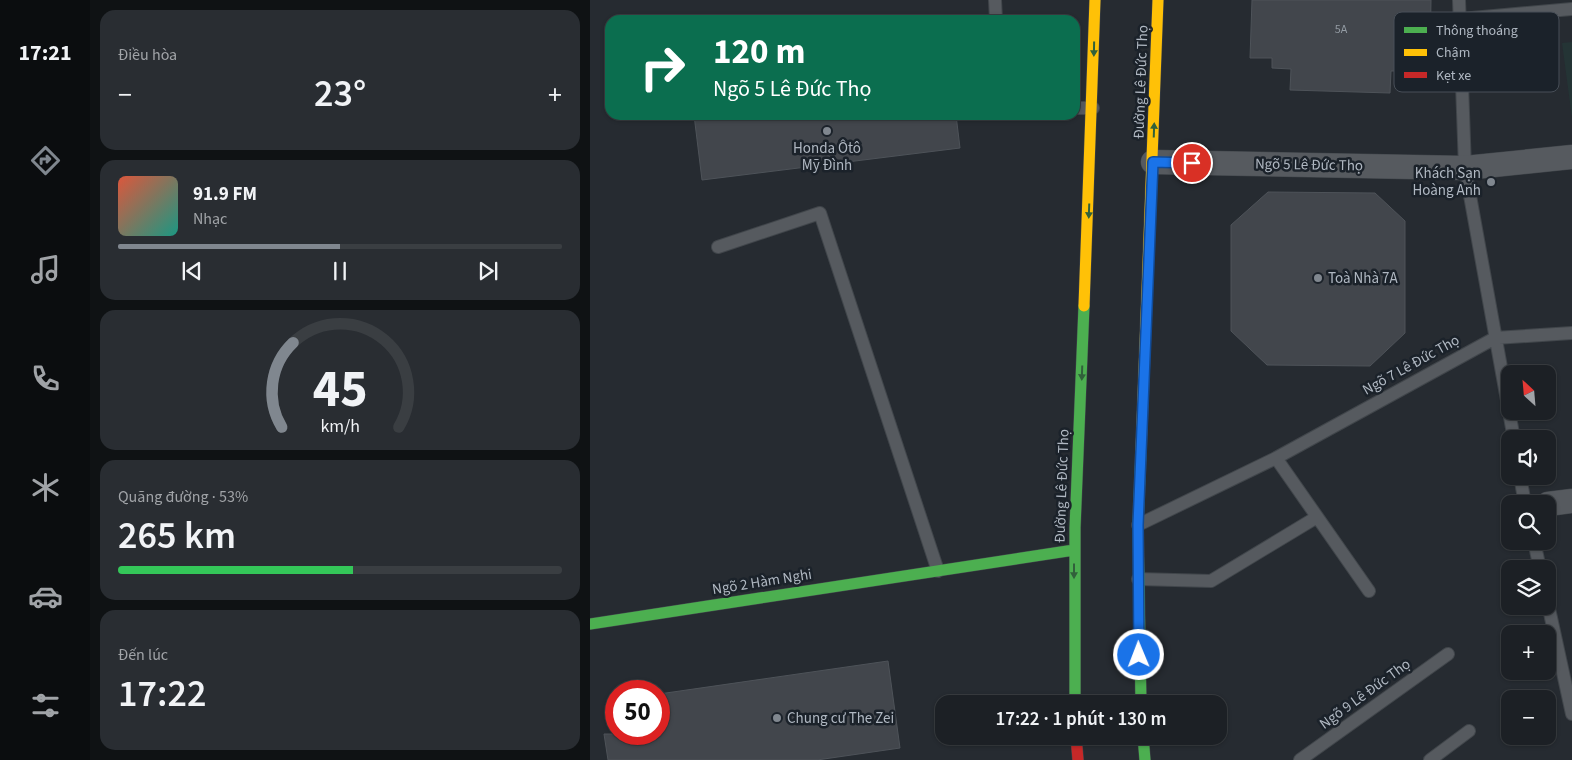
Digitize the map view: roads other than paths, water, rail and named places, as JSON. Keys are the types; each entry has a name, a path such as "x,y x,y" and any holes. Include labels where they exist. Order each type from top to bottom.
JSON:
{"main road":[{"name":"Đường Lê Đức Thọ","path":"1075,695 1074,550 1093,108 1095,0"},
{"name":"Đường Lê Đức Thọ","path":"1141,695 1138,525 1158,0"},
{"name":"Ngõ 2 Hàm Nghi","path":"590,624 1074,550"},
{"path":"1077,745 1078,760"},
{"path":"1144,745 1145,760"}],"street":[{"name":"Ngõ 5 Lê Đức Thọ","path":"1153,162 1465,168 1572,157"},
{"path":"1556,503 1572,501"}],"lane":[{"path":"996,0 996,15"},
{"path":"1539,12 1572,9"},
{"path":"1463,92 1465,168 1512,430"},
{"path":"1080,108 1093,108"},
{"path":"718,247 820,213 938,571"},
{"name":"Ngõ 7 Lê Đức Thọ","path":"1138,525 1276,458 1495,338 1572,333"},
{"path":"1276,458 1369,591"},
{"path":"1138,579 1211,581 1317,516"},
{"path":"1550,615 1572,714"},
{"name":"Ngõ 9 Lê Đức Thọ","path":"1300,760 1448,654"},
{"path":"1430,760 1469,731"}],"place":[{"name":"Honda Ôtô Mỹ Đình","path":"827,131"},
{"name":"Khách Sạn Hoàng Anh","path":"1491,182"},
{"name":"Toà Nhà 7A","path":"1318,278"},
{"name":"Chung cư The Zei","path":"777,718"}]}
